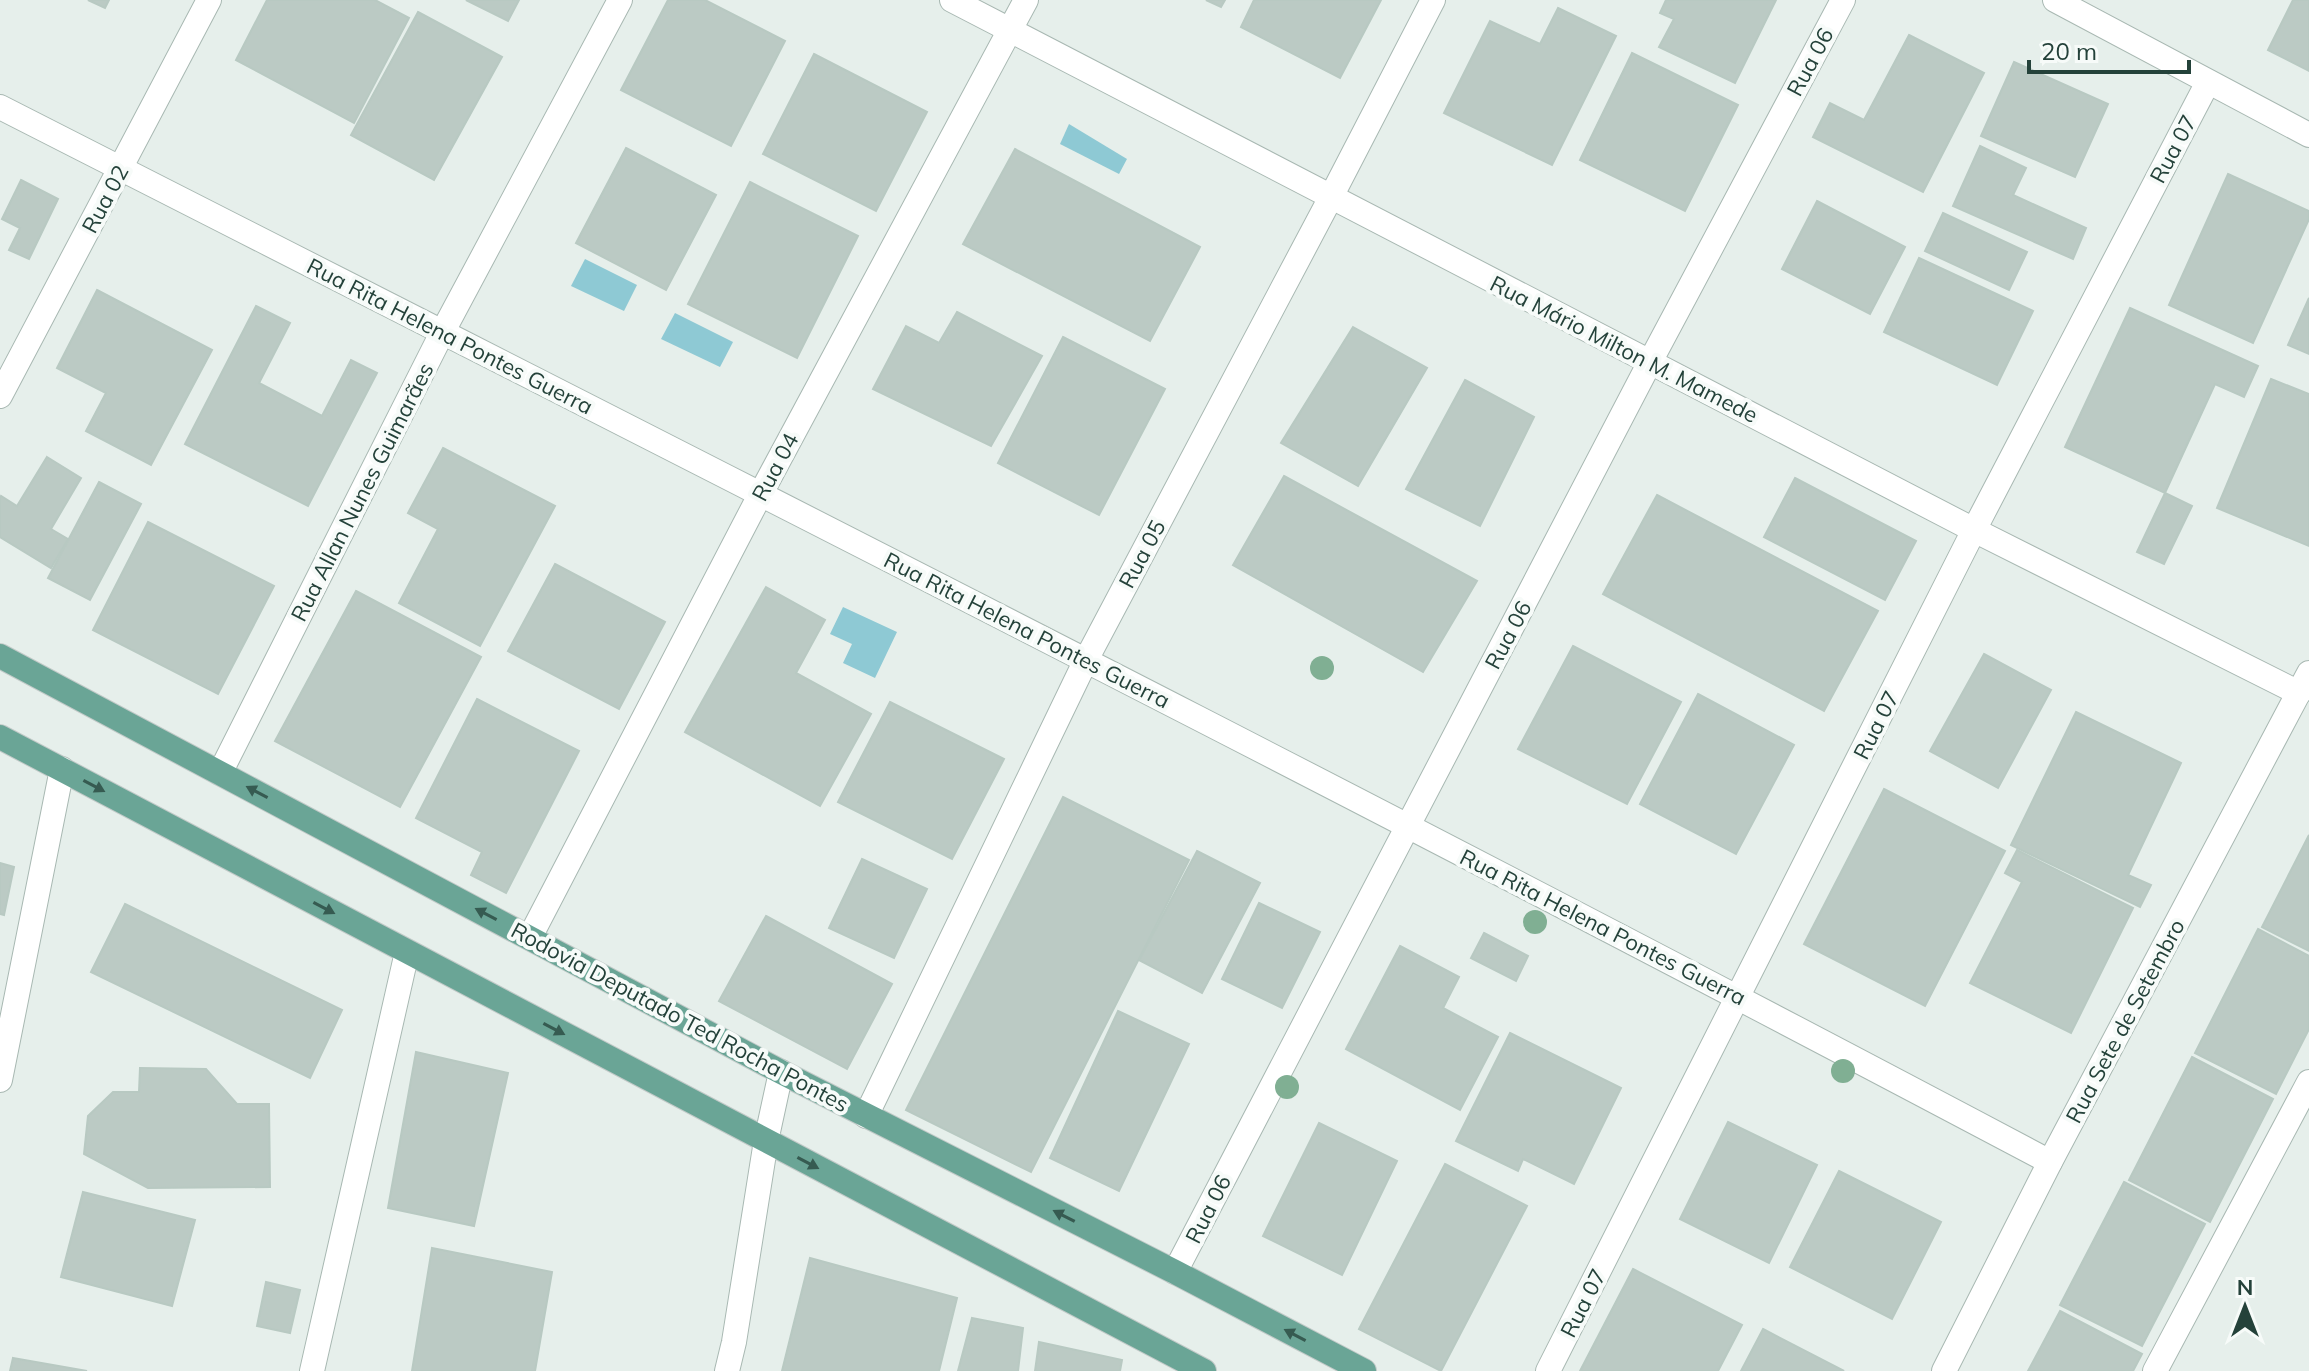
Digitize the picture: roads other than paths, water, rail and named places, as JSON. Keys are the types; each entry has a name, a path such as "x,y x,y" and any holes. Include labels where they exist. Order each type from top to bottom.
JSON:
{"main road":[{"name":"Rodovia Deputado Ted Rocha Pontes","path":"0,656 781,1072 1364,1371"},
{"path":"0,737 1204,1371"}],"street":[{"name":"Rua 02","path":"0,396 209,0"},
{"name":"Rua Allan Nunes Guimarães","path":"220,773 442,333 620,0"},
{"name":"Rua Mário Milton M. Mamede","path":"952,0 1974,530 2304,683"},
{"name":"Rua 04","path":"530,937 760,495 1026,0"},
{"name":"Rua 05","path":"866,1116 1086,660 1433,0"},
{"name":"Rua 06","path":"1175,1272 1650,362 1843,0"},
{"path":"2055,0 2309,135"},
{"name":"Rua 07","path":"1548,1371 1974,530 2208,82"},
{"name":"Rua Rita Helena Pontes Guerra","path":"0,107 1086,660 1739,997 2050,1162"},
{"name":"Rua Sete de Setembro","path":"1944,1371 2050,1162 2304,683"},
{"path":"0,1080 62,769"},
{"path":"312,1371 407,952"},
{"path":"727,1371 766,1141 781,1072"},
{"path":"2155,1371 2309,1082"}],"water":[{"path":"1069,124 1127,159 1119,174 1060,144"},
{"path":"585,259 637,285 624,311 571,286"},
{"path":"675,313 733,342 720,367 661,339"},
{"path":"843,607 897,632 875,678 843,663 852,644 830,634"}]}
